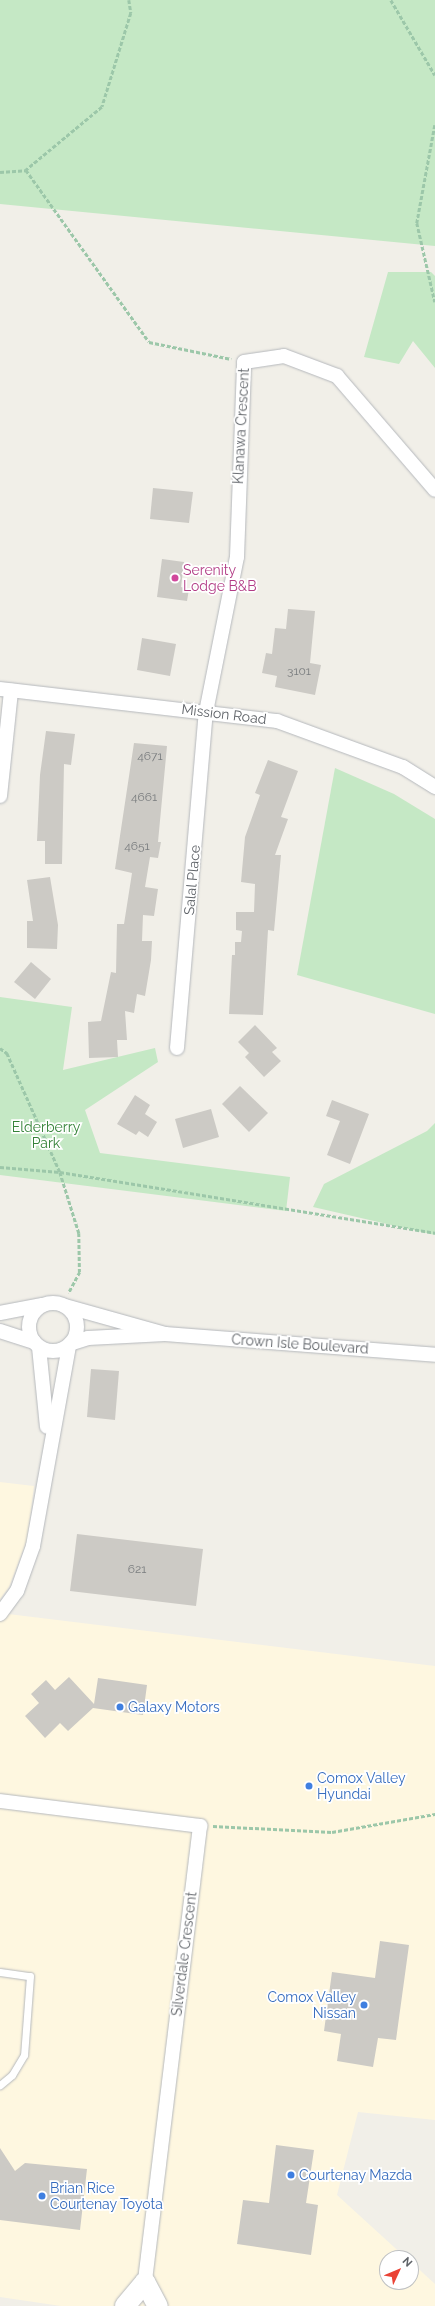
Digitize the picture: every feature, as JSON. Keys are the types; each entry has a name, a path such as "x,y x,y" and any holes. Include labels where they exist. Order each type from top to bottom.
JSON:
{"main road":[{"path":"125,2306 145,2282 158,2306"}],"street":[{"name":"Klanawa Crescent","path":"206,712 237,557 244,362 284,356 337,376 435,490"},
{"name":"Mission Road","path":"6,690 277,721 349,744 403,767 435,787"},
{"path":"0,796 6,690"},
{"name":"Salal Place","path":"177,1048 206,712"},
{"path":"48,1303 40,1306 30,1319 46,1396 48,1456"},
{"path":"0,1313 48,1303 64,1306 76,1322 76,1335 70,1345 48,1456 33,1546 17,1591 0,1614"},
{"name":"Crown Isle Boulevard","path":"64,1306 165,1334"},
{"path":"0,1331 54,1352 70,1345"},
{"name":"Crown Isle Boulevard","path":"70,1345 88,1338 165,1334 435,1355"},
{"path":"0,1801 200,1826"},
{"name":"Silverdale Crescent","path":"145,2282 200,1826"}],"lane":[{"path":"0,1972 30,1976 24,2055 12,2075 0,2085"}],"path":[{"path":"0,172 26,170 102,107 131,13 129,0"},
{"path":"391,0 435,76"},
{"path":"435,125 417,223 435,302"},
{"path":"26,170 149,342 244,362"},
{"path":"0,1048 7,1053 60,1172 79,1233 80,1272 64,1306"},
{"path":"0,1166 60,1172 435,1233"},
{"path":"200,1826 332,1832 435,1814"}],"shaded area":[{"path":"0,1482 34,1486 27,1540 9,1587 0,1599"},
{"path":"0,1613 435,1666 435,2120 358,2112 337,2195 397,2250 379,2250 379,2290 419,2290 419,2269 435,2284 435,2306 61,2306 0,2297"}],"green space":[{"path":"0,0 435,0 435,246 0,204"},
{"path":"388,272 431,272 435,276 435,368 413,341 399,364 364,357"},
{"path":"335,768 394,794 435,819 435,1014 297,975"},
{"name":"Elderberry Park","path":"0,997 72,1007 63,1070 155,1048 158,1062 85,1110 100,1153 290,1177 286,1211 0,1175"},
{"path":"435,1123 435,1235 313,1207 324,1184 427,1131"}],"building":[{"path":"153,488 193,492 189,523 150,519"},
{"path":"162,559 184,562 181,587 189,589 187,601 157,597"},
{"path":"288,609 315,611 310,663 321,665 315,695 275,687 277,676 262,673 266,653 272,654 275,628 286,629"},
{"path":"142,638 176,644 170,676 137,670"},
{"path":"46,731 75,734 71,765 64,764 62,864 45,864 45,841 37,841 40,775"},
{"path":"134,743 167,746 158,842 161,842 158,858 150,857 145,887 158,889 154,916 143,915 142,941 152,941 151,960 145,996 137,994 134,1013 125,1011 127,1040 117,1040 118,1057 89,1058 88,1022 101,1021 111,972 116,973 117,924 124,924 132,873 115,869"},
{"path":"268,760 298,771 281,817 288,819 275,855 281,855 274,931 268,930 263,1015 229,1014 232,955 235,955 235,942 241,942 242,931 236,930 236,912 254,912 255,884 241,882 245,837 260,795 255,793"},
{"path":"50,877 58,925 57,949 27,948 27,921 33,921 27,880"},
{"path":"31,962 51,979 35,999 14,982"},
{"path":"255,1025 277,1048 272,1052 281,1061 264,1077 245,1057 249,1053 238,1042"},
{"path":"240,1086 268,1113 249,1132 222,1104"},
{"path":"135,1095 150,1105 145,1114 157,1122 148,1137 139,1131 136,1135 117,1124"},
{"path":"332,1100 369,1114 350,1164 327,1155 340,1121 326,1116"},
{"path":"211,1109 219,1137 183,1148 175,1119"},
{"path":"91,1369 119,1371 115,1420 87,1417"},
{"path":"77,1534 203,1549 196,1606 70,1591"},
{"name":"Galaxy Motors","path":"69,1677 94,1704 98,1678 147,1685 143,1715 93,1708 68,1731 60,1723 45,1738 25,1716 39,1703 31,1694 46,1680 55,1690"},
{"name":"Comox Valley Nissan","path":"380,1941 409,1945 396,2040 378,2038 373,2067 337,2061 341,2034 324,2031 332,1972 375,1978"},
{"name":"Courtenay Mazda","path":"276,2145 314,2150 306,2203 318,2205 311,2255 237,2244 243,2200 269,2203"},
{"name":"Brian Rice Courtenay Toyota","path":"0,2148 15,2171 25,2163 87,2169 80,2230 0,2220"}],"place":[{"name":"Serenity Lodge B&B","path":"175,578"},
{"name":"Galaxy Motors","path":"120,1707"},
{"name":"Comox Valley Hyundai","path":"309,1786"},
{"name":"Comox Valley Nissan","path":"364,2005"},
{"name":"Courtenay Mazda","path":"291,2175"},
{"name":"Brian Rice Courtenay Toyota","path":"42,2196"}]}
